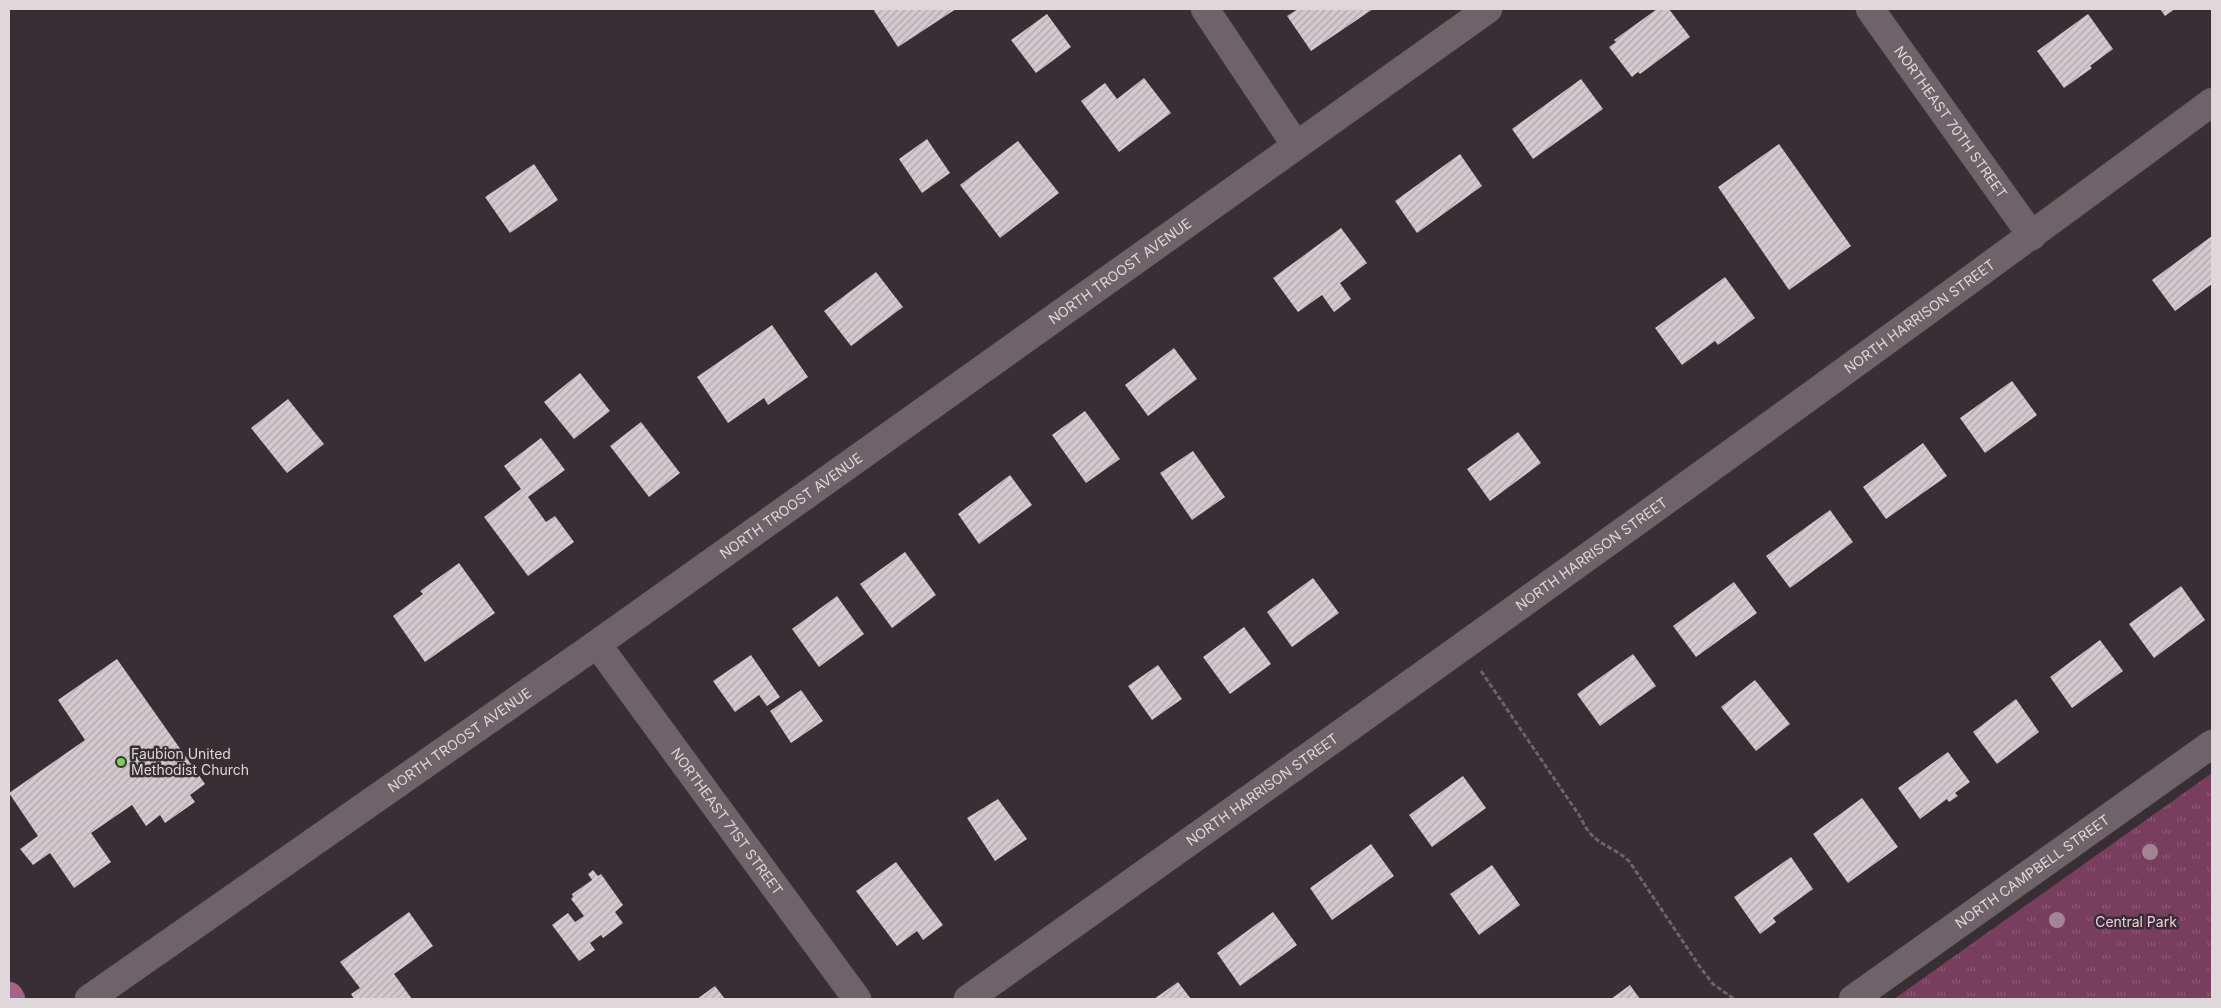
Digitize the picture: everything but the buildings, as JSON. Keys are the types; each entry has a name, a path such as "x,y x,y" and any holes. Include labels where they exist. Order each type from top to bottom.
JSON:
{"street":[{"path":"1205,9 1295,144"},
{"name":"NORTH TROOST AVENUE","path":"89,999 597,644 1295,144 1488,9"},
{"name":"NORTHEAST 70TH STREET","path":"1870,9 2032,236"},
{"name":"NORTH HARRISON STREET","path":"968,999 1464,646 2032,236 2212,102"},
{"name":"NORTHEAST 71ST STREET","path":"597,644 857,999"},
{"name":"NORTH CAMPBELL STREET","path":"1853,999 2212,744"}],"path":[{"path":"1464,646 1581,818 1586,829 1597,842 1618,851 1629,861 1700,967 1714,984 1734,999"}],"green space":[{"name":"Central Park","path":"2212,773 2212,999 1894,999"}],"place":[{"name":"Faubion United Methodist Church","path":"121,762"}]}
